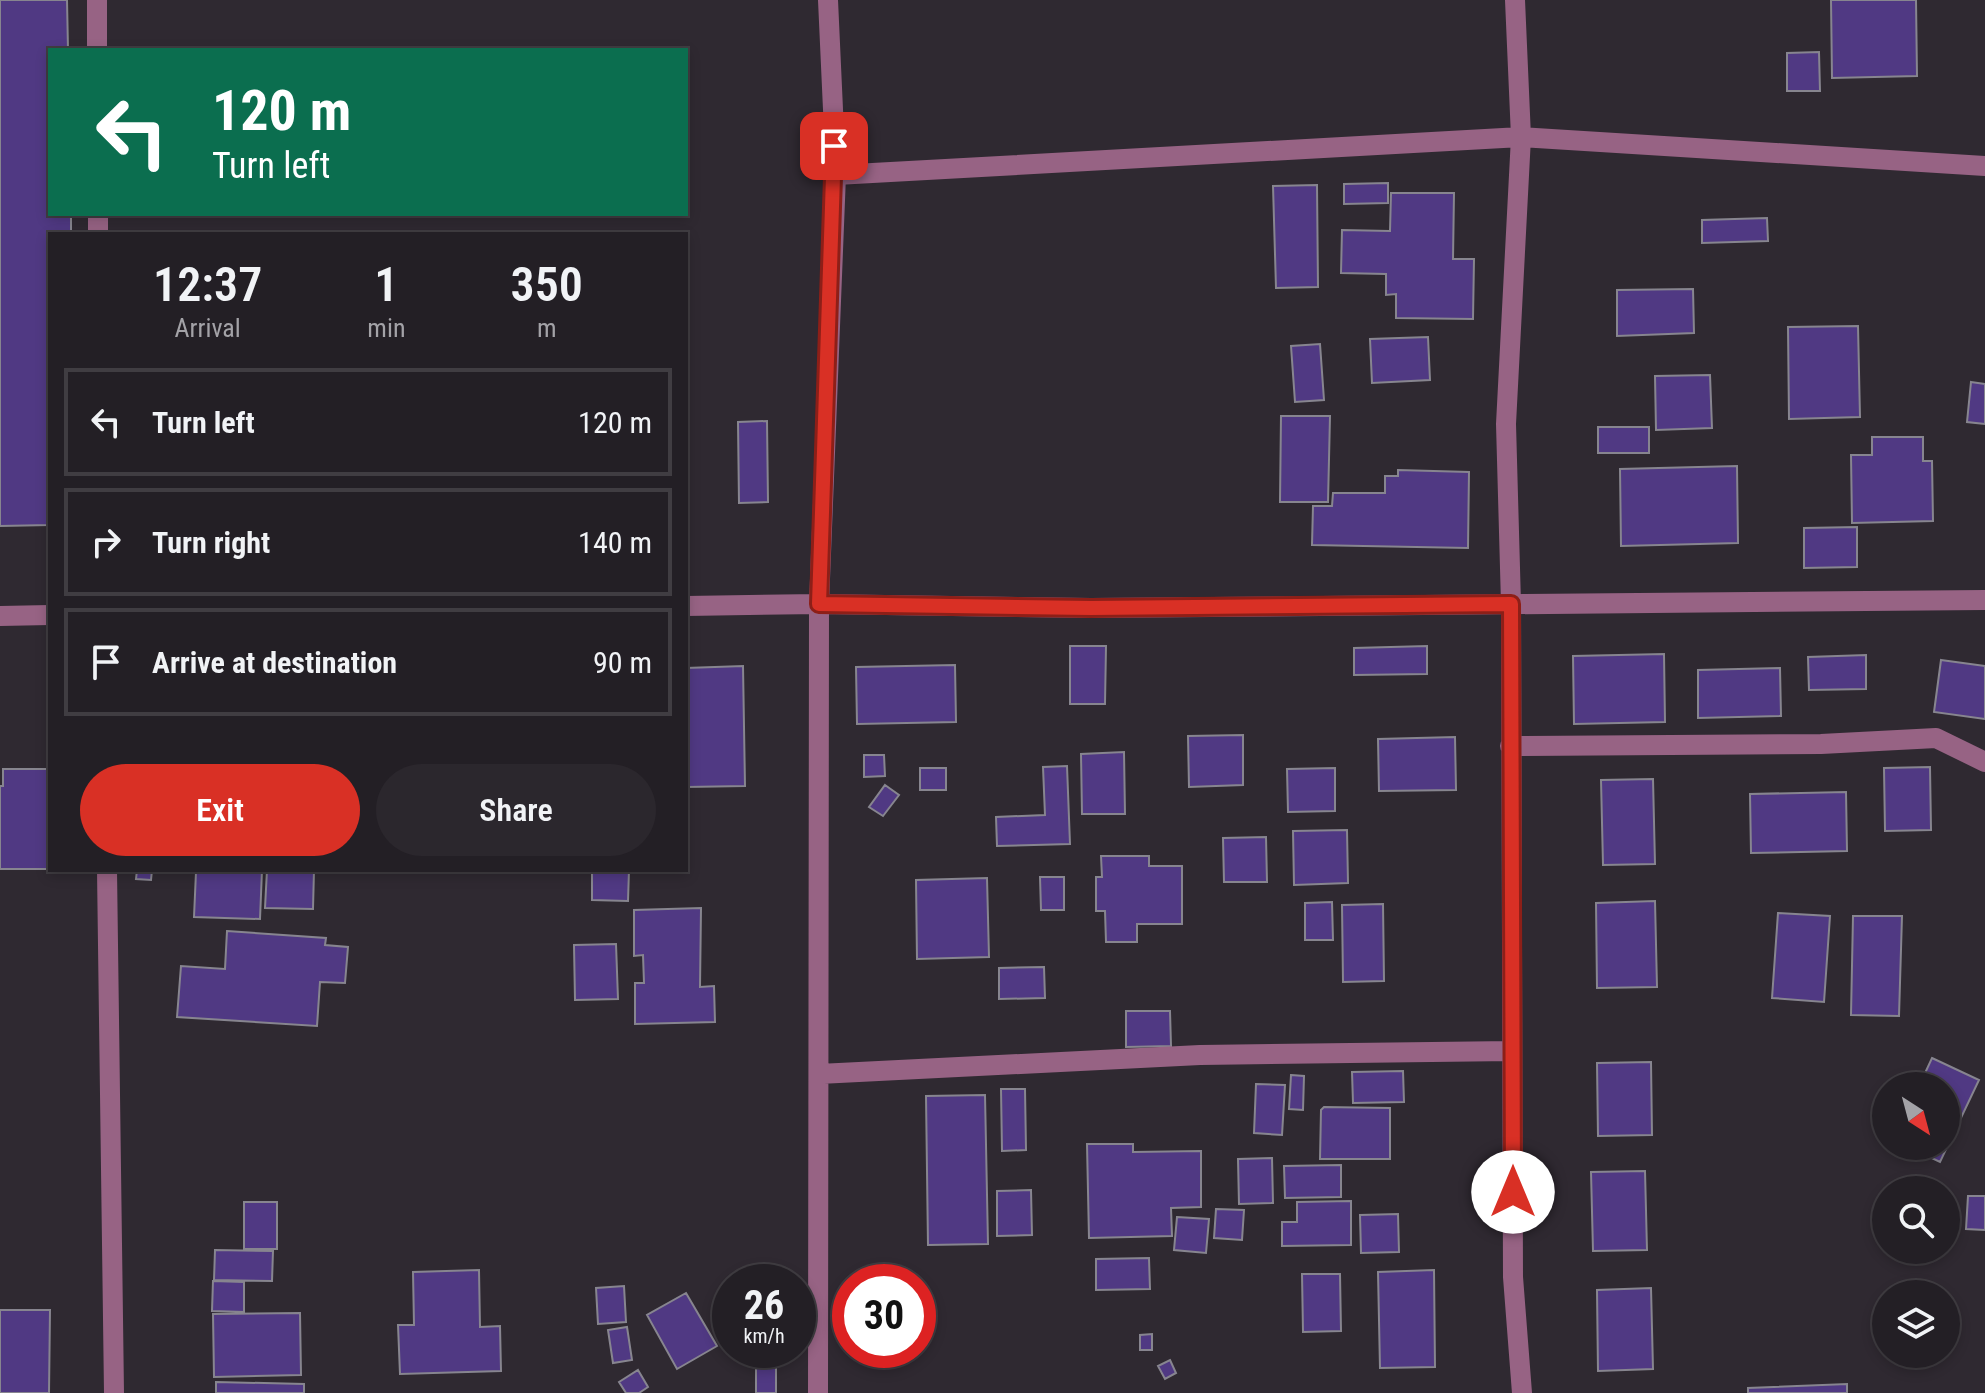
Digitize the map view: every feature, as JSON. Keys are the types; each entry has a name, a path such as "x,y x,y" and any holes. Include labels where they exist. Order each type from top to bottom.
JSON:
{"street":[{"path":"97,0 97,48"},
{"path":"818,1393 816,889 819,604 836,175 828,0"},
{"path":"1515,0 1521,137 1506,424 1511,604 1513,1277 1522,1393"},
{"path":"836,175 1521,137 1985,166"},
{"path":"688,606 819,604 1091,608 1985,600"},
{"path":"0,616 48,615"},
{"path":"1510,746 1821,744 1936,738 1985,762"},
{"path":"107,872 114,1393"},
{"path":"819,1074 1200,1055 1512,1051"}],"building":[{"path":"0,0 67,0 68,48 48,48 48,216 71,216 71,232 48,232 48,525 0,526"},
{"path":"1831,0 1916,0 1917,76 1832,78"},
{"path":"1819,52 1820,91 1787,91 1787,53"},
{"path":"1388,183 1388,203 1344,204 1344,184"},
{"path":"1317,185 1318,287 1276,288 1273,186"},
{"path":"1391,193 1454,193 1453,259 1474,259 1473,319 1396,318 1396,294 1386,295 1386,274 1341,273 1342,230 1390,231"},
{"path":"1767,218 1768,241 1702,243 1702,220"},
{"path":"1693,289 1694,333 1617,336 1617,290"},
{"path":"1858,326 1860,417 1789,419 1788,327"},
{"path":"1428,337 1430,380 1372,383 1370,339"},
{"path":"1320,344 1324,400 1295,402 1291,346"},
{"path":"1710,375 1712,428 1656,430 1655,376"},
{"path":"1971,382 1985,384 1985,424 1967,422"},
{"path":"1281,416 1330,416 1328,502 1280,502"},
{"path":"767,421 768,502 739,503 738,422"},
{"path":"1598,427 1649,427 1649,453 1598,453"},
{"path":"1872,437 1923,437 1923,461 1932,461 1933,521 1852,523 1851,455 1872,455"},
{"path":"1737,466 1738,543 1621,546 1620,469"},
{"path":"1398,470 1469,472 1468,548 1312,545 1313,506 1332,506 1333,493 1385,493 1385,476 1398,476"},
{"path":"1857,527 1857,567 1804,568 1804,528"},
{"path":"1070,646 1106,646 1105,704 1070,704"},
{"path":"1427,646 1427,674 1354,675 1354,648"},
{"path":"1664,654 1665,722 1574,724 1573,656"},
{"path":"1866,655 1866,689 1809,690 1808,657"},
{"path":"1941,660 1985,666 1985,719 1934,712"},
{"path":"955,665 956,722 857,724 856,667"},
{"path":"743,666 745,786 688,787 688,668"},
{"path":"1780,668 1781,716 1698,718 1698,670"},
{"path":"1243,735 1243,785 1189,787 1188,736"},
{"path":"1455,737 1456,790 1379,791 1378,739"},
{"path":"1124,752 1125,814 1082,814 1081,754"},
{"path":"864,755 884,755 885,776 864,777"},
{"path":"1067,766 1070,844 997,846 996,817 1045,815 1043,767"},
{"path":"1930,767 1931,830 1885,831 1884,768"},
{"path":"920,768 946,768 946,790 920,790"},
{"path":"1335,768 1335,811 1288,812 1287,769"},
{"path":"3,769 48,769 48,869 0,869 0,786 3,786"},
{"path":"1653,779 1655,864 1603,865 1601,780"},
{"path":"885,785 899,795 883,816 869,807"},
{"path":"1846,792 1847,851 1751,853 1750,794"},
{"path":"1347,830 1348,883 1294,885 1293,831"},
{"path":"1266,837 1267,882 1224,882 1223,838"},
{"path":"1101,856 1149,856 1149,866 1182,866 1182,924 1137,924 1137,942 1106,942 1105,911 1096,911 1096,877 1102,877"},
{"path":"137,872 152,872 151,880 136,879"},
{"path":"196,872 262,872 260,919 194,917"},
{"path":"267,872 314,872 313,909 265,908"},
{"path":"592,872 629,872 628,901 592,900"},
{"path":"1040,877 1064,877 1064,910 1041,910"},
{"path":"987,878 989,957 917,959 916,880"},
{"path":"1655,901 1657,987 1597,988 1596,903"},
{"path":"1332,902 1333,940 1305,940 1305,903"},
{"path":"1383,904 1384,981 1343,982 1342,905"},
{"path":"701,908 700,987 714,986 715,1022 635,1024 635,983 644,983 643,955 634,956 634,910"},
{"path":"1778,913 1830,916 1824,1002 1772,998"},
{"path":"1853,916 1902,916 1899,1016 1851,1015"},
{"path":"227,931 326,938 325,945 348,947 345,983 320,982 317,1026 177,1017 181,966 225,969"},
{"path":"616,944 618,999 575,1000 574,945"},
{"path":"1044,967 1045,998 999,999 999,968"},
{"path":"1126,1011 1170,1011 1171,1046 1126,1047"},
{"path":"1932,1058 1979,1080 1960,1120 1960,1072 1926,1072"},
{"path":"1651,1062 1652,1135 1598,1136 1597,1063"},
{"path":"1403,1071 1404,1102 1353,1103 1352,1072"},
{"path":"1291,1075 1304,1076 1303,1110 1289,1109"},
{"path":"1256,1084 1285,1085 1282,1135 1254,1133"},
{"path":"1001,1089 1025,1089 1026,1150 1002,1151"},
{"path":"985,1095 988,1244 928,1245 926,1096"},
{"path":"1324,1107 1390,1108 1390,1159 1320,1159 1321,1110"},
{"path":"1087,1144 1133,1144 1133,1152 1201,1151 1201,1207 1171,1208 1172,1236 1089,1238"},
{"path":"1272,1158 1273,1203 1239,1204 1238,1159"},
{"path":"1341,1165 1341,1197 1285,1198 1284,1166"},
{"path":"1645,1171 1647,1250 1593,1251 1591,1172"},
{"path":"1031,1190 1032,1235 997,1236 997,1191"},
{"path":"1968,1196 1985,1196 1985,1230 1966,1229"},
{"path":"1351,1201 1351,1245 1282,1246 1282,1222 1297,1222 1297,1202"},
{"path":"244,1202 277,1202 277,1249 244,1249"},
{"path":"1216,1209 1244,1210 1242,1240 1214,1238"},
{"path":"1398,1214 1399,1252 1361,1253 1360,1215"},
{"path":"1177,1217 1209,1219 1206,1253 1174,1250"},
{"path":"215,1250 273,1251 272,1281 214,1280"},
{"path":"1149,1258 1150,1289 1096,1290 1096,1259"},
{"path":"479,1270 480,1327 500,1326 501,1371 400,1374 398,1325 414,1325 413,1272"},
{"path":"1434,1270 1435,1367 1380,1368 1378,1272"},
{"path":"1302,1274 1340,1274 1341,1331 1303,1332"},
{"path":"213,1281 244,1282 244,1312 212,1311"},
{"path":"624,1286 626,1322 598,1324 596,1288"},
{"path":"1651,1288 1653,1369 1598,1371 1597,1290"},
{"path":"686,1293 712,1337 712,1349 677,1369 647,1315"},
{"path":"0,1310 50,1310 49,1393 0,1393"},
{"path":"300,1313 301,1375 214,1377 213,1314"},
{"path":"627,1327 632,1360 613,1363 608,1330"},
{"path":"1152,1334 1152,1350 1140,1350 1140,1335"},
{"path":"1170,1360 1176,1373 1165,1379 1158,1366"},
{"path":"756,1368 776,1368 776,1393 756,1393"},
{"path":"638,1370 648,1387 639,1393 626,1393 619,1382"},
{"path":"216,1382 304,1384 304,1393 216,1393"},
{"path":"1847,1384 1847,1393 1748,1393 1748,1388"}],"route":[{"path":"834,146 835,206 819,604 1091,608 1511,604 1513,1192"}]}
